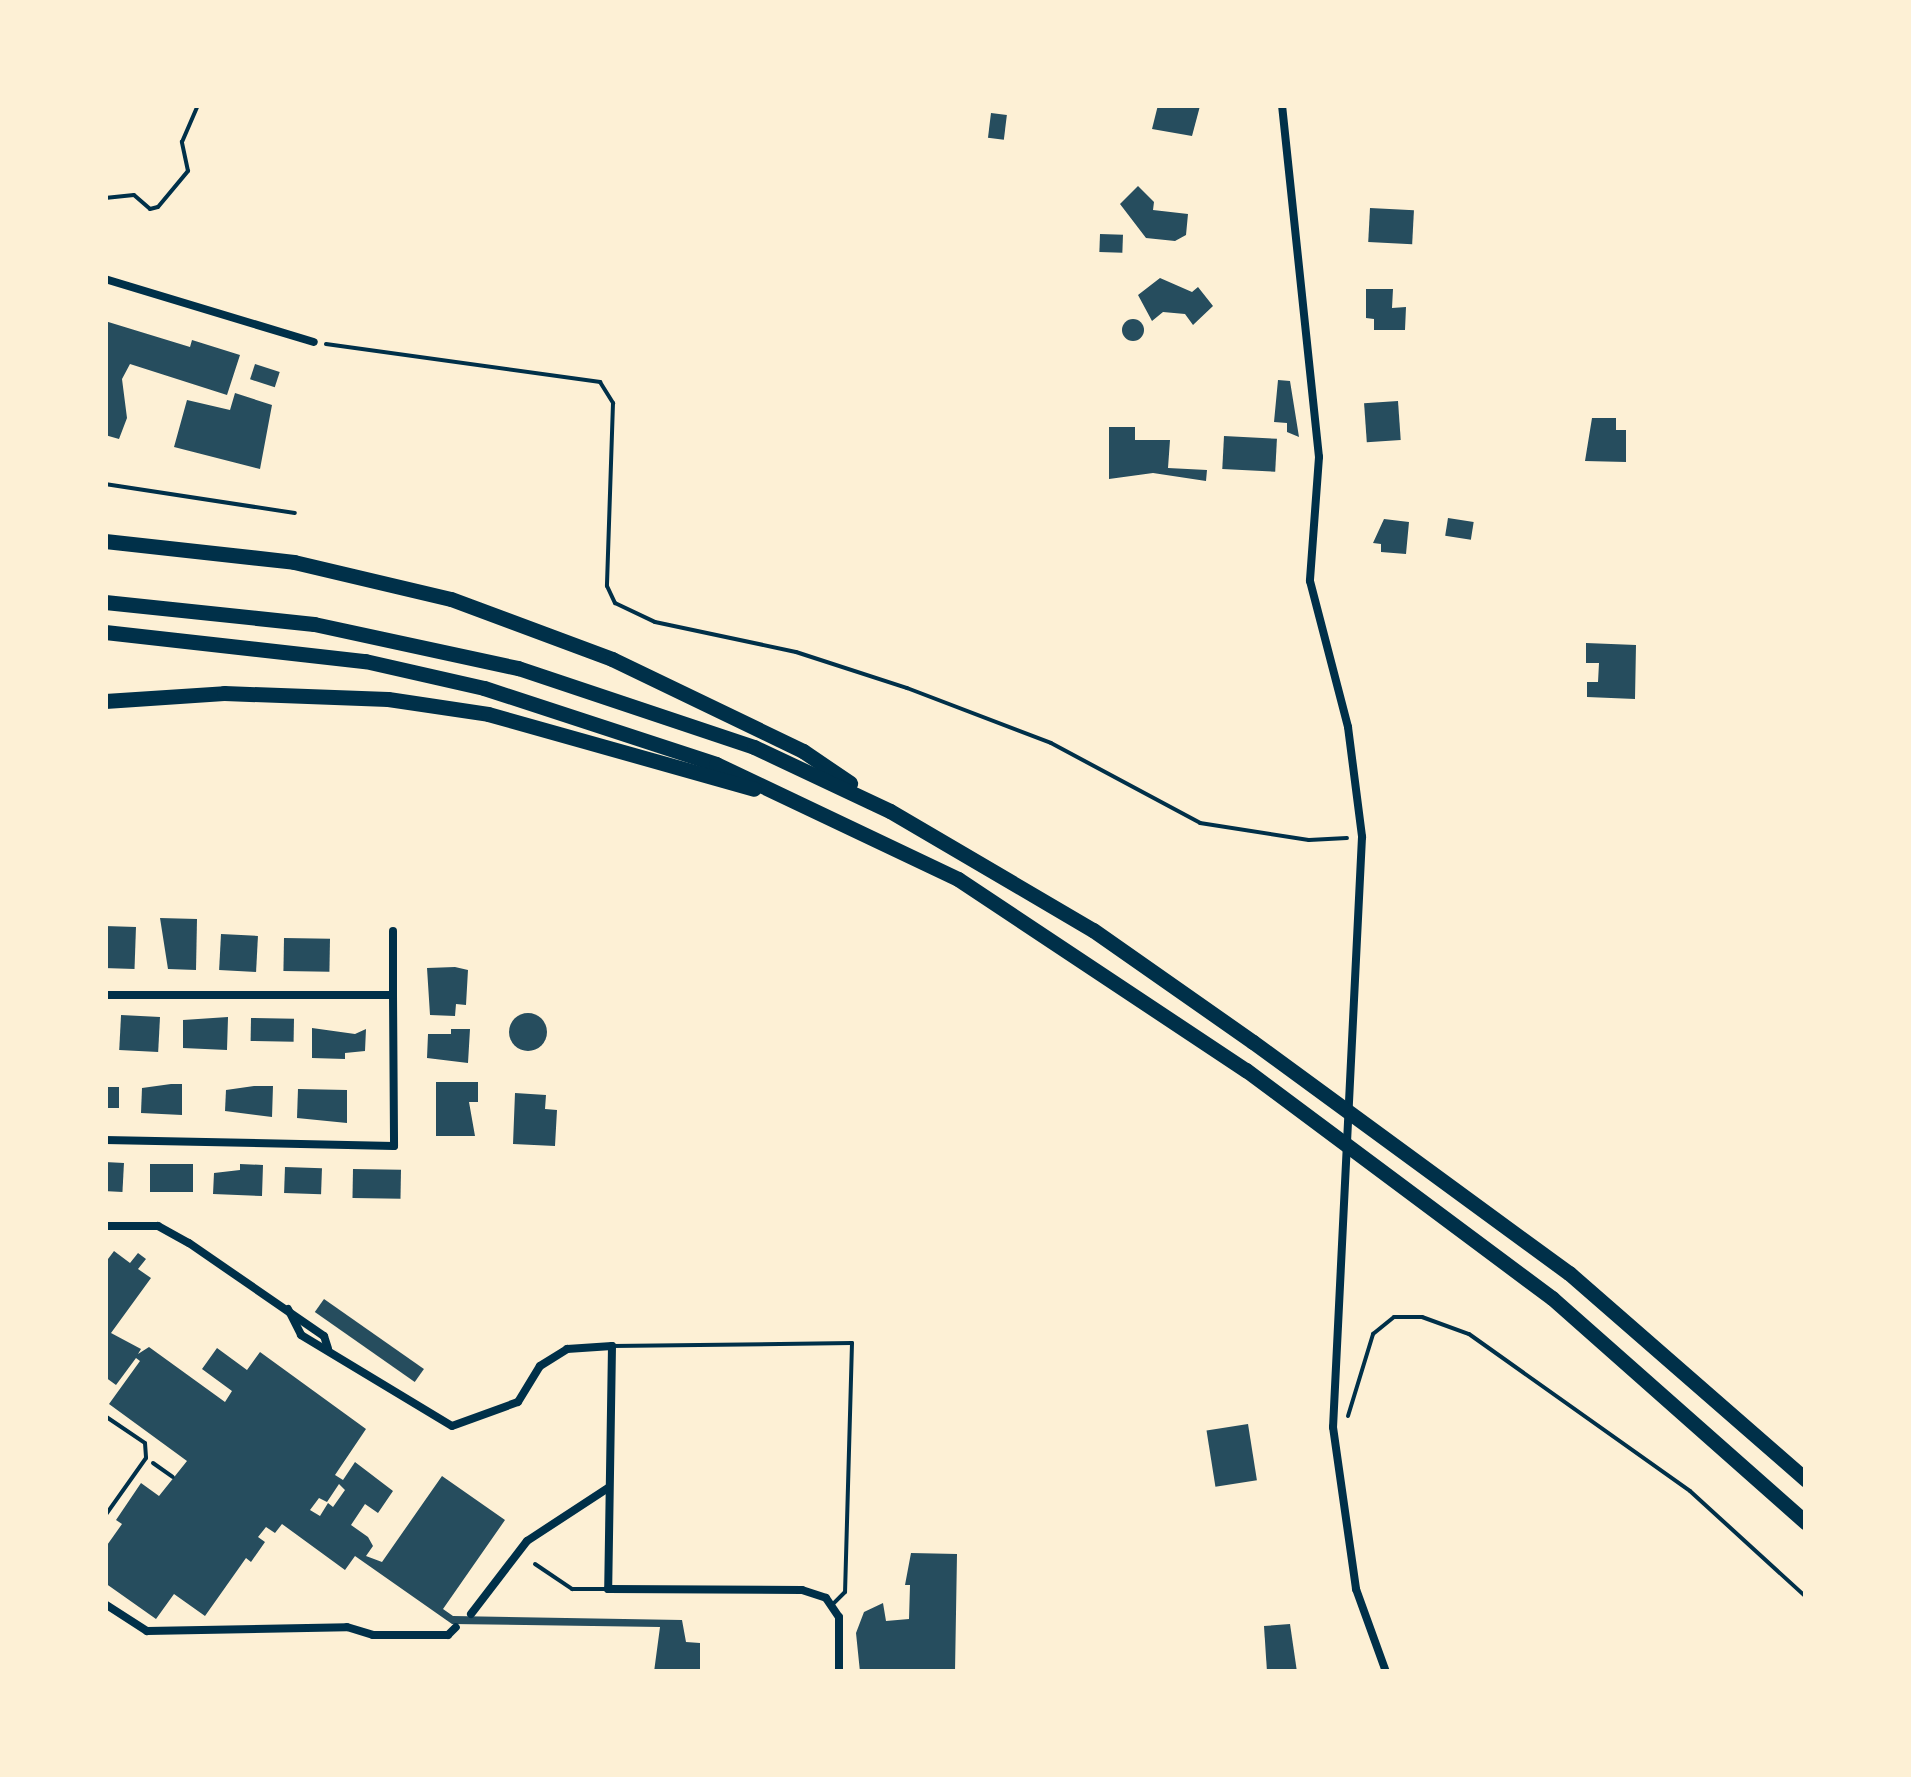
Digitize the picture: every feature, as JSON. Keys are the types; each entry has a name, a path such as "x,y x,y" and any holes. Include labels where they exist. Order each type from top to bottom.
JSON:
{"highway":[{"path":"105,541 294,562 412,589 531,626 804,752 890,811 1092,930 1268,1053 1569,1273 1806,1480"},
{"path":"105,602 314,624 518,668 754,747 890,811"},
{"path":"105,632 291,650 484,688 624,729 804,801 958,879 1246,1070 1552,1298 1806,1522"},
{"path":"105,702 224,693 388,699 488,714 804,801"}],"street":[{"path":"1282,105 1319,456 1310,582 1348,727 1362,836 1334,1443 1356,1588 1386,1672"},
{"path":"105,279 314,342"},
{"path":"105,1140 394,1146 393,932"},
{"path":"105,996 392,995"},
{"path":"105,1226 158,1226 288,1309 324,1336 329,1349 410,1406 452,1426 472,1424 518,1402 540,1366 567,1349 612,1346 608,1590 802,1590 831,1606 839,1617 839,1672"},
{"path":"471,1614 527,1542 608,1488"},
{"path":"105,1604 147,1631 347,1627 373,1635 448,1634 456,1627"}],"lane":[{"path":"105,484 294,513"},
{"path":"612,1346 852,1343 845,1592 831,1606"},
{"path":"105,1416 144,1443 146,1458 105,1516"},
{"path":"536,1564 572,1589 608,1590"}],"path":[{"path":"105,198 134,195 150,209 158,207 188,171 182,142 198,105"},
{"path":"314,342 600,382 614,403 607,586 615,603 655,622 796,652 907,688 1051,743 1200,824 1309,840 1362,836"},
{"path":"1343,1426 1373,1334 1394,1317 1422,1317 1469,1334 1690,1491 1806,1597"}],"building":[{"path":"1158,105 1200,106 1192,136 1152,129"},
{"path":"991,113 1007,115 1004,140 988,138"},
{"path":"1138,186 1154,202 1153,210 1188,214 1186,235 1175,241 1146,238 1120,204"},
{"path":"1370,208 1414,210 1412,244 1368,242"},
{"path":"1100,234 1123,235 1122,253 1099,252"},
{"path":"1160,278 1192,292 1198,287 1213,306 1193,325 1185,314 1163,312 1152,321 1138,295"},
{"path":"1366,289 1393,289 1392,308 1406,307 1405,330 1374,330 1374,319 1366,318"},
{"path":"1133,319 1141,322 1141,338 1133,341 1125,338 1122,330 1125,322"},
{"path":"105,321 190,347 192,340 240,355 227,395 130,364 122,379 127,418 119,439 105,435"},
{"path":"255,364 280,372 275,387 250,379"},
{"path":"1278,380 1290,381 1299,437 1287,432 1287,423 1274,422"},
{"path":"235,393 272,405 260,469 174,447 187,400 230,410"},
{"path":"1398,401 1401,440 1367,442 1364,403"},
{"path":"1592,418 1616,418 1616,430 1626,430 1626,462 1585,461"},
{"path":"1109,427 1135,427 1135,440 1170,440 1168,468 1207,470 1206,481 1153,473 1109,479"},
{"path":"1224,436 1277,439 1275,472 1222,469"},
{"path":"1448,518 1474,522 1471,540 1445,536"},
{"path":"1384,519 1409,522 1406,554 1381,552 1381,544 1373,543"},
{"path":"1586,643 1636,645 1635,699 1587,697 1587,682 1598,682 1599,663 1586,663"},
{"path":"160,918 197,919 196,970 168,969"},
{"path":"105,926 136,927 135,969 105,968"},
{"path":"221,934 258,936 256,972 219,970"},
{"path":"284,938 330,939 329,972 283,971"},
{"path":"427,968 468,970 466,1005 456,1004 455,1016 430,1015"},
{"path":"528,1013 541,1019 547,1032 541,1045 528,1051 515,1045 509,1032 515,1019"},
{"path":"121,1015 160,1017 158,1052 119,1050"},
{"path":"228,1017 227,1050 183,1048 183,1020"},
{"path":"251,1018 294,1019 294,1042 251,1041"},
{"path":"312,1028 355,1034 366,1029 365,1051 345,1053 345,1059 312,1058"},
{"path":"451,1029 470,1029 468,1063 427,1058 428,1034 451,1034"},
{"path":"436,1082 478,1082 478,1102 469,1102 475,1136 436,1136"},
{"path":"182,1084 182,1115 141,1113 142,1088"},
{"path":"273,1086 272,1117 225,1111 226,1090"},
{"path":"105,1087 119,1087 119,1108 105,1108"},
{"path":"298,1089 347,1090 347,1123 297,1118"},
{"path":"515,1093 546,1095 545,1109 557,1110 555,1146 513,1144"},
{"path":"105,1162 124,1163 122,1192 105,1191"},
{"path":"150,1164 193,1164 193,1192 150,1192"},
{"path":"240,1164 263,1165 262,1196 213,1194 214,1173 240,1170"},
{"path":"285,1167 322,1168 321,1194 284,1193"},
{"path":"353,1169 401,1170 400,1199 352,1198"},
{"path":"114,1251 130,1263 138,1253 146,1259 138,1269 151,1278 111,1333 141,1349 138,1354 149,1347 225,1402 232,1391 202,1369 217,1348 247,1370 260,1352 366,1429 335,1475 343,1480 355,1462 393,1491 378,1513 365,1504 351,1525 368,1537 373,1546 366,1556 382,1562 442,1476 505,1520 443,1609 453,1616 682,1620 686,1642 700,1643 700,1672 654,1672 660,1627 452,1624 355,1556 345,1570 282,1524 275,1533 266,1527 258,1537 265,1542 251,1562 246,1558 205,1616 174,1594 156,1619 105,1583 105,1548 122,1524 116,1520 141,1483 159,1496 187,1461 109,1404 140,1361 136,1358 116,1385 105,1377 105,1263","holes":["339,1484 345,1490 333,1507 328,1503 320,1516 310,1510 319,1498 327,1502"]},
{"path":"324,1299 424,1369 415,1382 315,1312"},
{"path":"1248,1424 1257,1480 1215,1487 1207,1431"},
{"path":"911,1553 957,1554 955,1672 860,1672 856,1633 864,1612 883,1603 886,1621 909,1619 910,1585 905,1585"},
{"path":"1290,1624 1297,1672 1267,1672 1264,1626"}]}
